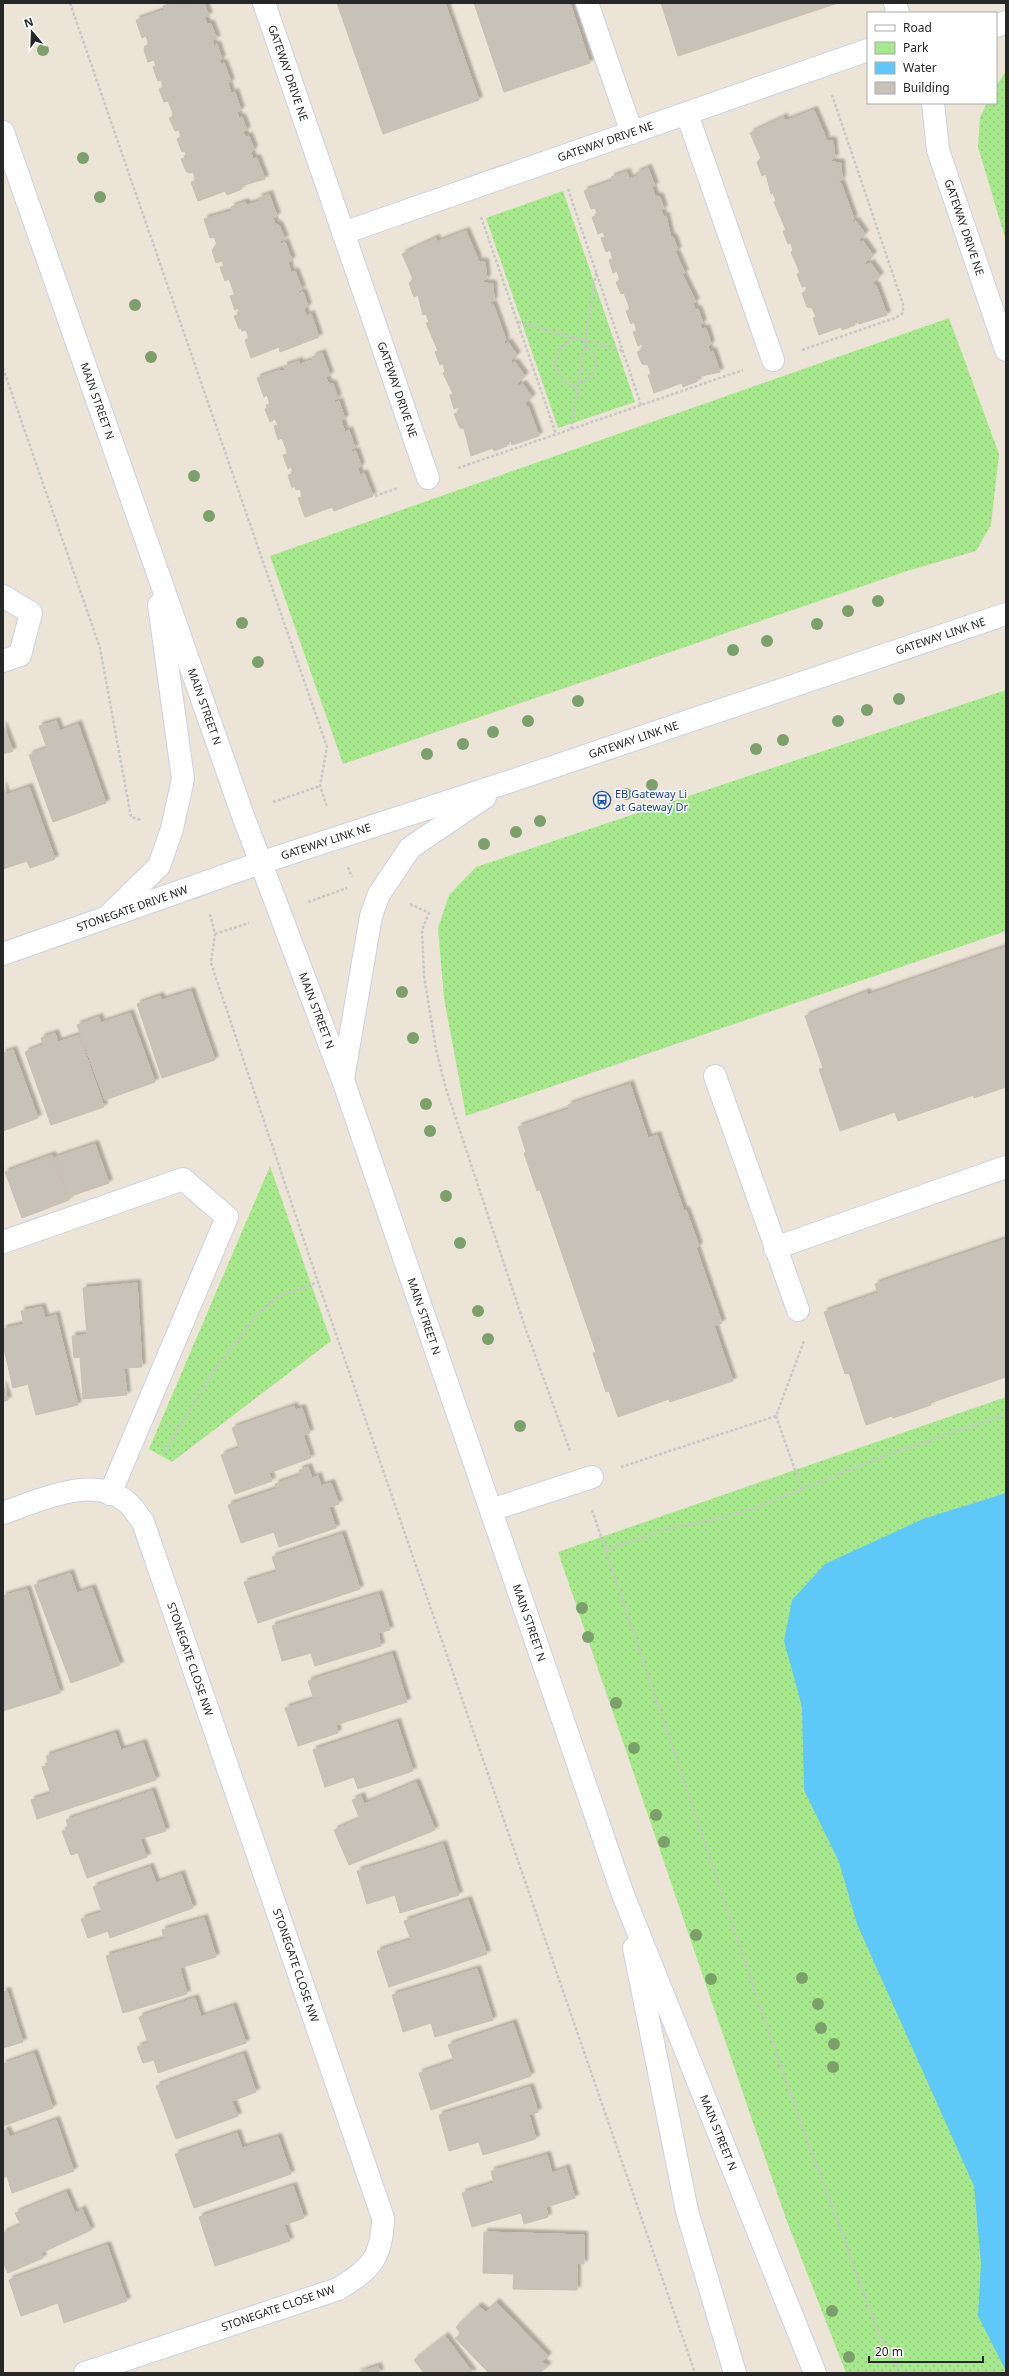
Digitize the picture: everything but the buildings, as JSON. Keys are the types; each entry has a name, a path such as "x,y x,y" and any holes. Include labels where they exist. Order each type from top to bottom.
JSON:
{"street":[{"name":"GATEWAY DRIVE NE","path":"264,3 428,478"},
{"path":"587,3 632,132"},
{"name":"GATEWAY DRIVE NE","path":"343,233 867,50"},
{"name":"GATEWAY DRIVE NE","path":"933,104 938,150 1006,350"},
{"path":"687,114 774,360"},
{"name":"MAIN STREET N","path":"3,132 260,862 343,1080 622,1892 815,2373"},
{"path":"108,917 159,866 172,829 184,779 152,556"},
{"path":"3,596 32,613 20,655 3,661"},
{"name":"GATEWAY LINK NE","path":"260,862 508,782 1006,614"},
{"path":"343,1080 371,916 379,894 410,848 508,782"},
{"name":"STONEGATE DRIVE NW","path":"3,954 260,862"},
{"path":"715,1076 798,1310"},
{"path":"775,1248 1006,1167"},
{"path":"3,1242 183,1179 227,1217 110,1494"},
{"path":"491,1510 586,1479"},
{"name":"STONEGATE CLOSE NW","path":"3,1513 70,1490 90,1490 110,1494 127,1502 143,1522 383,2218 382,2242 374,2260 358,2277 338,2289 85,2373"},
{"name":"MAIN STREET N","path":"622,1892 687,2212 735,2373"}],"path":[{"path":"70,3 327,747 320,786"},
{"path":"375,496 774,360 895,318 903,313 904,304 821,67"},
{"path":"567,186 641,405"},
{"path":"481,216 556,434"},
{"path":"571,429 596,272"},
{"path":"517,322 623,351"},
{"path":"575,338 559,349 554,364 563,381 578,389"},
{"path":"579,383 590,378 595,369 596,358 593,352 585,346"},
{"path":"3,368 100,648 130,817"},
{"path":"429,913 422,930 424,976 436,1049 446,1089 526,1330 586,1479 606,1550 784,2076 879,2334 901,2373"},
{"path":"215,934 211,963 318,1282 695,2373"},
{"path":"163,1453 216,1368 261,1310 276,1298 318,1282"},
{"path":"798,1310 806,1337 776,1416 802,1490"},
{"path":"606,1550 667,1529 717,1519 802,1490 884,1456 1006,1414"},
{"path":"586,1479 776,1416"}],"green space":[{"path":"1006,71 1006,241 978,147 980,117 986,104 997,104 997,84"},
{"path":"563,191 635,402 558,428 486,218"},
{"path":"949,318 999,454 991,525 976,551 907,571 343,764 270,556"},
{"path":"1006,690 1006,931 466,1116 444,998 438,928 449,895 476,867"},
{"path":"270,1166 331,1341 172,1462 149,1449"},
{"path":"1006,1397 1006,2373 846,2373 786,2219 558,1552"}],"water":[{"path":"1006,1493 1006,2371 978,2316 981,2263 974,2186 857,1924 839,1862 804,1790 802,1707 784,1641 792,1600 825,1564 923,1519"}],"place":[{"name":"EB Gateway Li at Gateway Dr","path":"602,800"}]}
